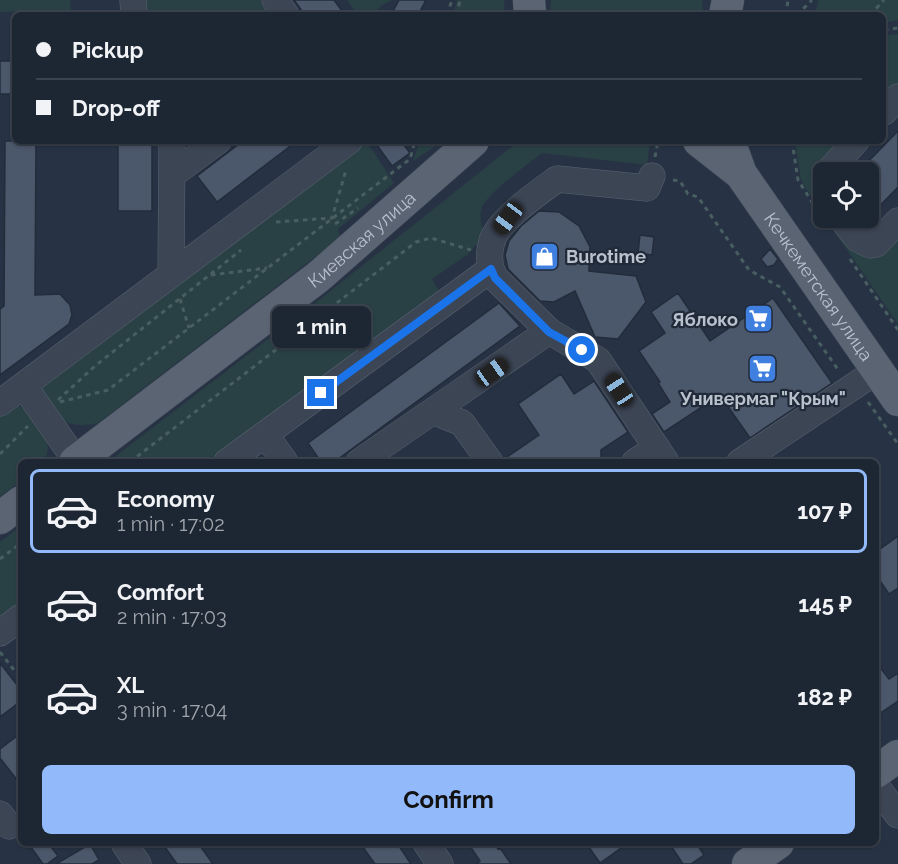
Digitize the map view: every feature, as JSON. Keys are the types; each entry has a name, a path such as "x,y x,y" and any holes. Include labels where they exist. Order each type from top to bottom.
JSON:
{"main road":[{"name":"Киевская улица","path":"80,459 318,277 470,144"},
{"name":"Кечкеметская улица","path":"703,144 741,174"},
{"name":"Кечкеметская улица","path":"730,144 741,174 866,377 898,400"},
{"path":"0,518 18,504"},
{"path":"879,770 898,756"}],"street":[{"path":"886,110 898,97"},
{"path":"172,144 172,175 190,270"},
{"path":"172,175 214,144"},
{"path":"837,162 853,144"},
{"path":"0,403 190,270 348,152"},
{"path":"647,459 662,455 598,360 549,332 495,278 490,263 492,238 508,218 557,178 647,188 652,176"},
{"path":"849,228 858,238 870,245 876,244 898,221"},
{"path":"231,459 490,263"},
{"path":"364,459 549,332"},
{"path":"744,459 866,377"},
{"path":"24,386 74,459"},
{"path":"435,412 462,423 488,459"},
{"path":"265,434 283,459"},
{"path":"0,633 18,619"},
{"path":"879,790 898,815"},
{"path":"126,846 138,864"},
{"path":"428,846 440,864"}],"path":[{"path":"800,12 812,0"},
{"path":"873,12 884,0"},
{"path":"243,249 190,270 180,300 95,366 54,403 108,390 410,159 414,144"},
{"path":"657,144 652,176 680,181 688,194 698,197 749,270 780,287 834,367 866,377 898,444"},
{"path":"332,218 346,169 348,152"},
{"path":"337,176 346,169"},
{"path":"268,229 285,216"},
{"path":"276,222 332,218"},
{"path":"134,459 416,242 431,238 462,246 490,263"},
{"path":"190,270 268,267"},
{"path":"189,328 180,300 190,270"},
{"path":"0,559 18,545"},
{"path":"0,651 18,675"}],"green space":[{"path":"0,0 70,0 71,11 0,12"},
{"path":"138,0 269,0 277,12 138,12"},
{"path":"347,0 392,0 375,12 356,12"},
{"path":"457,0 504,0 505,12 454,12"},
{"path":"551,0 702,0 703,12 550,12"},
{"path":"819,0 898,0 898,20 886,23 886,12 815,12"},
{"path":"898,34 898,85 886,98 886,36"},
{"path":"368,144 394,183 338,229 340,238 98,423 75,425 56,417 50,411 45,405 38,381 349,147"},
{"path":"419,144 438,144 413,161"},
{"path":"515,144 650,144 647,165 542,153 486,201 480,214 485,235 468,254 432,279 441,295 218,459 112,459 319,300"},
{"path":"795,144 842,144 826,162 813,162 813,199 801,180"},
{"path":"832,228 839,228 855,248 898,228 898,324"},
{"path":"18,405 37,423 48,446 45,459 18,459 18,483 0,496 0,408"},
{"path":"18,528 18,610 0,623 0,542"}],"building":[{"path":"294,0 334,0 343,12 303,12"},
{"path":"399,0 426,0 420,12 393,12"},
{"path":"0,61 12,61 12,94 0,94"},
{"path":"898,131 898,187 879,207 879,162 868,162"},
{"path":"5,141 12,141 12,144 36,144 35,295 60,294 70,305 72,315 69,324 0,375 0,309 4,306"},
{"path":"118,144 152,144 152,211 118,211"},
{"path":"239,144 293,144 217,202 197,176"},
{"path":"376,144 403,144 410,153 392,166"},
{"name":"Burotime","path":"539,211 559,212 579,226 590,247 589,271 636,276 646,302 618,339 595,337 575,291 554,302 540,301 508,269 505,255 509,241 521,226"},
{"path":"640,235 654,237 652,255 638,253"},
{"path":"770,249 778,259 774,265 767,267 761,259"},
{"name":"Универмаг \"Крым\"","path":"678,293 710,341 773,298 832,383 750,438 720,395 664,432 652,414 670,402 658,383 660,382 639,351 665,333 651,312"},
{"path":"499,303 520,326 338,459 319,459 308,443"},
{"path":"561,374 574,394 594,381 628,432 601,450 601,459 504,459 539,435 518,404"},
{"path":"898,536 898,588 889,594 879,579 879,550"},
{"path":"0,663 18,686 18,703 0,717"},
{"path":"879,666 889,679 898,673 898,701 879,714"},
{"path":"18,735 18,781 0,758 0,749"},
{"path":"30,846 50,846 58,856 47,864 43,864"},
{"path":"87,846 91,846 99,860 92,864 56,864"},
{"path":"164,846 200,846 213,864 177,864"},
{"path":"362,846 399,846 411,864 375,864"},
{"path":"470,846 496,846 511,864 476,864 480,861"},
{"path":"588,846 624,846 600,863"},
{"path":"671,846 698,846 704,855 691,864 683,864"}],"place":[{"name":"Burotime","path":"545,256"},
{"name":"Яблоко","path":"759,319"},
{"name":"Универмаг \"Крым\"","path":"763,369"}],"route":[{"path":"321,393 491,269 495,278 549,332 582,350"}]}
